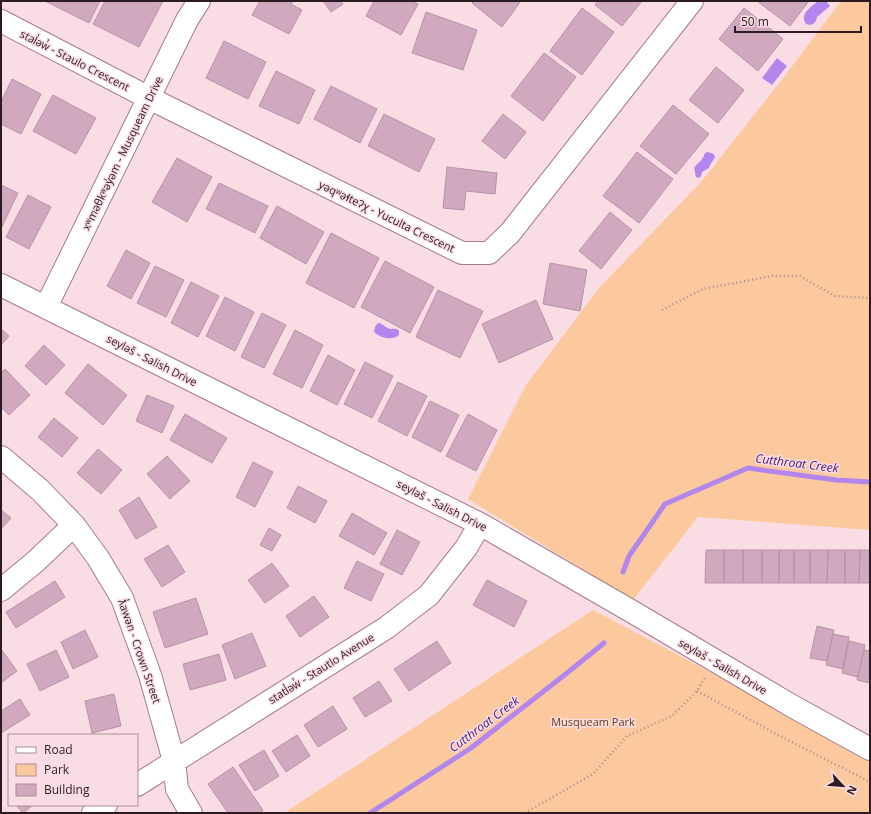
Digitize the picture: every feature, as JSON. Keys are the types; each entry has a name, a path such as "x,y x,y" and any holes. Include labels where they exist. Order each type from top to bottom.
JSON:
{"street":[{"name":"xʷməθkʷəy̓əm - Musqueam Drive","path":"46,307 187,20 199,1"},
{"name":"yəqʷəɬteʔχ - Yuculta Crescent","path":"149,98 462,253 489,253 510,233 692,1"},
{"name":"stal̓əw̓ - Staulo Crescent","path":"1,21 149,98"},
{"name":"seyləš - Salish Drive","path":"1,285 480,524 714,661 870,749"},
{"name":"ƛ̓awən - Crown Street","path":"1,457 40,490 74,525 98,558 122,598 150,675 174,761 177,789 191,813"},
{"name":"statl̓əw̓ - Stautlo Avenue","path":"138,784 386,628 429,595 466,548 480,524"},
{"path":"1,590 35,562 74,525"},
{"path":"93,813 104,806"}],"path":[{"path":"662,310 703,289 772,276 800,276 835,296 870,298"},
{"path":"525,813 594,774 627,736 672,716 697,691 714,661"},
{"path":"697,691 870,782"}],"green space":[{"path":"841,1 870,1 870,530 698,517 633,600 468,499 526,385 599,288 701,182 784,77"},
{"name":"Musqueam Park","path":"593,610 870,756 870,813 284,813"}],"shaded area":[{"path":"818,1 826,1 830,6 817,17 813,24 806,24 804,20 805,14 809,8"},
{"path":"777,58 787,66 772,85 762,78"},
{"path":"707,152 712,153 715,156 714,159 709,168 702,172 699,178 696,177 694,168"},
{"path":"379,323 390,329 397,329 399,331 399,335 390,338 377,334 374,332 376,325"}],"building":[{"path":"45,1 100,1 89,23"},
{"path":"105,1 163,1 139,47 93,24"},
{"path":"260,1 293,1 291,4 302,10 289,34 252,15"},
{"path":"323,1 340,1 343,4 331,12"},
{"path":"374,1 412,1 418,4 401,35 366,16"},
{"path":"474,1 521,1 502,27 472,3"},
{"path":"598,1 642,1 622,26 595,5"},
{"path":"757,1 809,1 790,26"},
{"path":"582,8 614,32 582,75 550,51"},
{"path":"744,8 783,39 758,71 719,39"},
{"path":"426,12 477,30 463,70 412,53"},
{"path":"224,41 266,62 248,99 206,78"},
{"path":"544,53 576,77 543,121 511,96"},
{"path":"716,67 744,90 718,123 689,100"},
{"path":"276,71 315,90 299,124 259,106"},
{"path":"12,79 41,94 21,134 1,124 1,102"},
{"path":"331,86 377,109 360,143 314,119"},
{"path":"53,95 96,118 76,154 33,131"},
{"path":"673,105 709,134 676,174 640,146"},
{"path":"384,114 435,139 419,172 368,146"},
{"path":"503,114 526,132 505,159 482,141"},
{"path":"637,152 673,179 639,223 603,196"},
{"path":"177,158 212,177 187,222 152,202"},
{"path":"447,167 497,173 495,194 466,191 464,210 443,208"},
{"path":"219,183 268,206 255,233 206,209"},
{"path":"1,185 18,193 1,229"},
{"path":"28,195 51,207 29,249 6,237"},
{"path":"277,206 324,232 306,264 260,238"},
{"path":"610,212 632,230 601,269 579,251"},
{"path":"331,233 379,258 354,308 306,283"},
{"path":"126,250 150,263 131,299 107,286"},
{"path":"385,261 434,287 410,333 361,307"},
{"path":"550,263 587,270 580,311 543,304"},
{"path":"155,266 184,280 166,317 137,303"},
{"path":"191,282 219,296 198,337 171,323"},
{"path":"438,290 483,311 460,358 416,337"},
{"path":"225,297 254,312 235,351 206,336"},
{"path":"536,300 553,339 499,363 482,324"},
{"path":"262,313 286,325 264,368 241,357"},
{"path":"1,329 9,336 1,345"},
{"path":"295,330 323,345 302,388 273,374"},
{"path":"44,345 65,365 46,385 25,366"},
{"path":"328,355 355,370 337,405 310,391"},
{"path":"365,362 393,376 372,418 344,404"},
{"path":"88,364 127,395 103,425 65,393"},
{"path":"5,369 30,395 9,415 1,407 1,373"},
{"path":"398,382 427,396 407,436 378,421"},
{"path":"147,395 174,406 162,433 136,421"},
{"path":"430,401 459,415 441,452 412,437"},
{"path":"185,414 227,438 212,463 170,440"},
{"path":"468,414 497,430 476,471 446,456"},
{"path":"54,418 78,438 62,457 38,437"},
{"path":"98,449 122,470 101,494 77,473"},
{"path":"167,456 190,481 170,499 147,474"},
{"path":"253,462 273,472 255,507 236,497"},
{"path":"298,486 327,501 315,523 287,508"},
{"path":"139,497 157,527 136,539 119,510"},
{"path":"1,510 11,518 1,529"},
{"path":"352,513 387,533 374,555 339,536"},
{"path":"269,528 281,535 272,551 260,545"},
{"path":"397,530 420,542 402,575 380,564"},
{"path":"168,545 185,572 162,587 144,559"},
{"path":"706,550 724,550 724,583 705,583"},
{"path":"724,550 743,550 743,583 724,583"},
{"path":"743,550 762,550 762,583 743,583"},
{"path":"762,550 779,550 779,583 762,583"},
{"path":"779,550 794,550 794,583 779,583"},
{"path":"794,550 810,550 810,583 794,583"},
{"path":"810,550 828,550 827,583 810,583"},
{"path":"828,550 845,550 845,583 827,583"},
{"path":"845,550 860,550 859,583 845,583"},
{"path":"860,550 870,550 870,583 859,583"},
{"path":"357,561 384,574 371,601 344,588"},
{"path":"272,563 289,586 265,603 248,580"},
{"path":"487,580 527,601 514,627 473,605"},
{"path":"55,581 65,597 16,628 6,612"},
{"path":"314,596 329,617 300,637 286,616"},
{"path":"196,598 208,634 165,648 153,612"},
{"path":"817,626 834,630 827,661 810,658"},
{"path":"85,630 98,657 73,669 61,642"},
{"path":"252,633 266,666 235,679 222,645"},
{"path":"833,634 849,637 843,669 826,665"},
{"path":"437,641 451,663 409,691 394,669"},
{"path":"849,641 865,645 858,677 842,673"},
{"path":"1,649 17,671 1,683"},
{"path":"56,650 69,677 40,691 27,664"},
{"path":"864,650 870,651 870,683 857,680"},
{"path":"219,654 226,680 190,690 183,664"},
{"path":"379,681 392,701 365,717 353,698"},
{"path":"114,694 121,726 92,733 85,701"},
{"path":"20,699 30,715 1,733 1,711"},
{"path":"333,706 347,729 318,747 304,725"},
{"path":"297,735 310,756 286,772 272,751"},
{"path":"264,750 279,776 255,791 239,765"},
{"path":"233,767 263,810 260,813 228,813 208,784"},
{"path":"17,806 32,806 23,813"}],"waterway":[{"name":"Cutthroat Creek","path":"623,572 629,556 665,504 748,468 836,480 870,482"},
{"name":"Cutthroat Creek","path":"370,813 471,748 604,643"}]}
